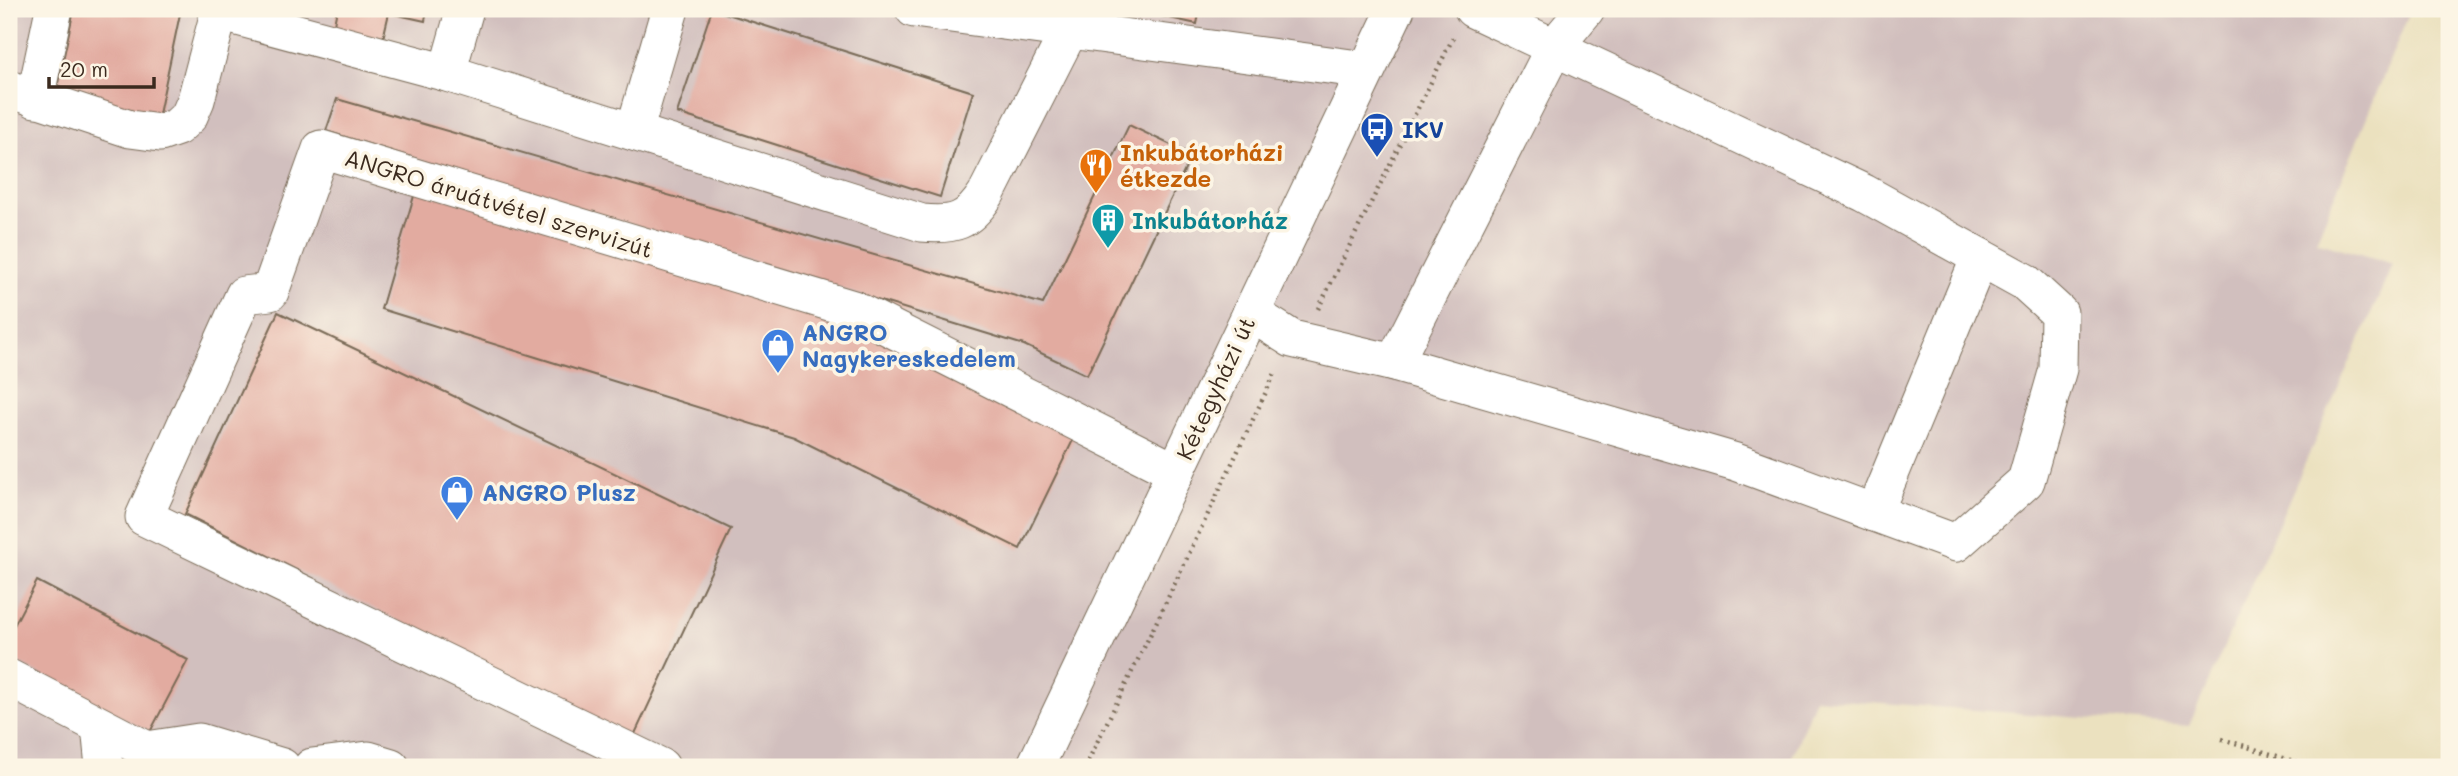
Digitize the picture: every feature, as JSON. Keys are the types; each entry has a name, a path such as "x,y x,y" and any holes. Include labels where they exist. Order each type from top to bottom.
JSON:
{"street":[{"path":"54,9 22,94 130,129 160,133 177,127 189,116 196,100 220,10 447,73 922,223 943,225 963,220 977,209 1070,29"},
{"path":"447,73 465,9"},
{"path":"634,132 670,9"},
{"path":"914,9 1366,70"},
{"name":"Kétegyházi út","path":"1035,767 1396,9"},
{"path":"1394,363 1555,46 1586,9"},
{"path":"1251,313 1292,339 1394,363 1736,462 1956,543 2026,481 2058,369 2059,313 2025,282 1864,193 1555,46 1464,21"},
{"name":"ANGRO áruátvétel szervizút","path":"661,767 144,517 244,295 270,292 321,149 853,309 1176,472"},
{"path":"1874,513 1980,257"},
{"path":"9,678 146,750 199,742 282,767"},
{"path":"100,726 104,767"},
{"path":"312,767 368,760 391,767"}],"path":[{"path":"1085,767 1292,339 1319,307 1464,21"},
{"path":"2222,739 2313,767"}],"shaded area":[{"path":"9,9 2411,9 2316,241 2393,264 2189,726 1815,698 1788,767 9,767"}],"building":[{"path":"74,9 181,9 158,119 55,97"},
{"path":"337,9 427,9 425,21 389,13 381,47 332,35"},
{"path":"712,9 973,92 940,197 677,113"},
{"path":"1129,9 1200,9 1197,24"},
{"path":"1237,9 1261,9 1259,14"},
{"path":"337,99 1043,304 1129,125 1192,155 1087,375 1024,345 326,131"},
{"name":"ANGRO Nagykereskedelem","path":"416,189 846,319 1077,432 1020,549 794,437 381,309"},
{"name":"ANGRO Plusz","path":"278,312 731,529 633,738 185,514"},
{"path":"37,581 188,660 150,732 9,658 9,635"}],"place":[{"name":"IKV","path":"1377,159"},
{"name":"Inkubátorházi étkezde","path":"1096,195"},
{"name":"Inkubátorház","path":"1108,250"},
{"name":"ANGRO Nagykereskedelem","path":"778,375"},
{"name":"ANGRO Plusz","path":"457,522"}]}
